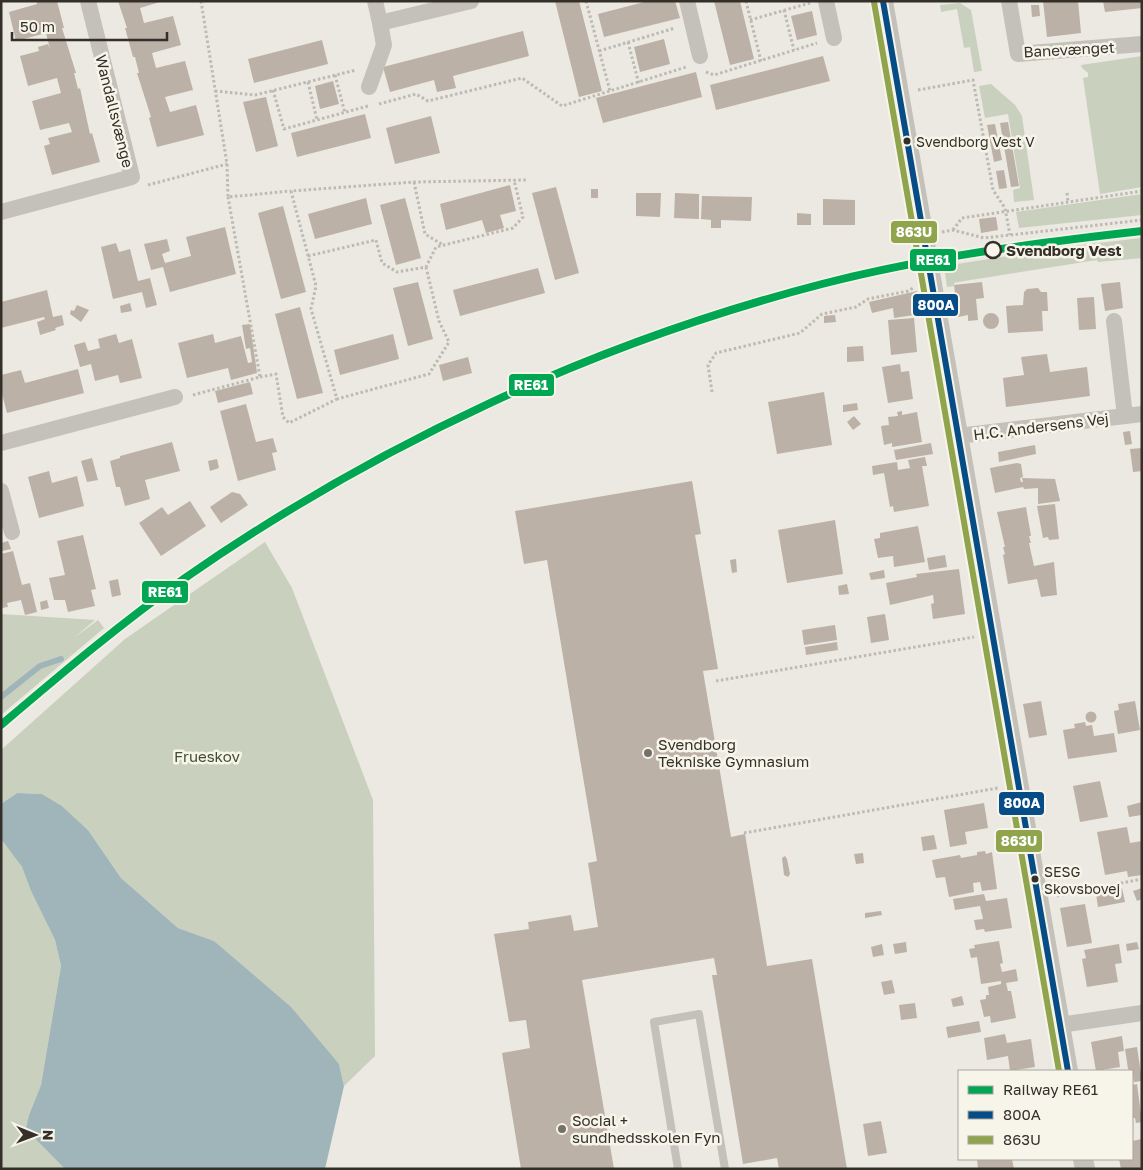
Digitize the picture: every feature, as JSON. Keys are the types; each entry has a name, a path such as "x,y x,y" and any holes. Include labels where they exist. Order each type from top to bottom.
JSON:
{"street":[{"name":"Wandallsvænge","path":"1,212 132,177 88,1"},
{"path":"369,87 375,65 384,45 374,1"},
{"path":"380,23 471,1"},
{"path":"687,1 692,23 696,64"},
{"path":"826,1 834,38"},
{"path":"883,1 1068,1070"},
{"name":"Banevænget","path":"1009,1 1018,54 1142,44"},
{"name":"H.C. Andersens Vej","path":"1114,321 1125,416"},
{"path":"1,443 175,397"},
{"name":"H.C. Andersens Vej","path":"958,436 1142,414"},
{"path":"1,491 12,532"},
{"path":"1060,1025 1142,1013"}],"lane":[{"path":"678,1169 654,1022 699,1014 725,1169"}],"path":[{"path":"201,1 227,164 228,197 260,377"},
{"path":"586,1 610,91"},
{"path":"746,1 760,61"},
{"path":"750,20 817,1"},
{"path":"784,10 794,50"},
{"path":"599,51 692,23"},
{"path":"273,90 284,128 416,94 428,101 522,78 562,106 639,84 696,64 714,75 834,38"},
{"path":"628,42 639,84"},
{"path":"215,91 255,95 375,65"},
{"path":"334,75 345,112"},
{"path":"898,94 973,80 993,190 1006,211 1010,235"},
{"path":"308,82 317,120"},
{"path":"132,177 149,186 227,164"},
{"path":"175,397 182,398 276,374 283,417 289,423 337,399 429,374 449,342 439,321 426,267 436,247 513,228 523,217 514,180"},
{"path":"228,197 414,182 526,180"},
{"path":"414,182 425,234 443,245"},
{"path":"291,191 316,286 311,309 337,399"},
{"path":"953,230 959,218 1142,191"},
{"path":"1067,192 1068,202"},
{"path":"924,235 953,230 981,238 1142,220"},
{"path":"308,256 376,240 382,263 396,272 426,267"},
{"path":"712,392 708,365 716,353 800,334 822,314 856,307 868,299 908,291 919,284 932,281"},
{"path":"716,681 992,634"},
{"path":"744,833 1018,784"},
{"path":"1039,900 1142,879"}],"green space":[{"path":"960,3 971,10 982,71 974,72 970,47 964,48 957,9 941,12 940,5"},
{"path":"1142,56 1142,187 1100,194 1083,78 1088,77 1088,73 1081,65"},
{"path":"991,84 1015,105 1022,116 1034,200 1014,202 1013,190 1020,188 1008,114 985,118 979,86"},
{"path":"1142,194 1142,215 1019,228 1016,212"},
{"path":"1142,238 1142,258 1098,262 1097,260 958,282 954,283 954,286 947,287 944,266 1072,246"},
{"name":"Frueskov","path":"265,542 292,588 373,800 375,1056 344,1086 339,1064 214,941 178,928 121,878 88,830 62,806 42,794 17,793 1,804 1,750 125,639"},
{"path":"1,614 95,620 74,638 98,620 104,628 1,715"},
{"path":"1,839 22,867 31,891 55,940 61,966 41,1085 29,1115 27,1129 65,1169 1,1169"}],"shaded area":[{"path":"17,793 42,794 62,806 88,830 121,878 178,928 214,941 291,1007 339,1064 344,1086 325,1169 65,1169 26,1129 29,1115 41,1085 61,966 55,940 31,891 22,867 1,839 1,804"}],"building":[{"path":"37,1 57,1 64,28 62,28 76,73 74,73 78,89 80,88 90,134 92,133 100,162 52,175 44,146 50,144 48,138 72,132 69,123 40,130 32,101 61,93 57,78 28,86 20,56 39,51 38,47 48,44 50,49 46,33 16,41 9,12 37,4"},
{"path":"118,1 163,1 140,8 144,23 173,16 181,45 152,53 156,68 185,61 193,90 165,97 170,112 196,105 204,135 157,147 149,118 151,117 137,73 139,73 135,57 133,57 125,28 127,28"},
{"path":"555,1 579,1 602,91 579,97"},
{"path":"648,1 675,1 680,18 604,37 598,14"},
{"path":"714,1 740,1 754,59 730,65"},
{"path":"1043,1 1078,1 1081,33 1047,37"},
{"path":"1103,1 1142,1 1142,8 1105,12"},
{"path":"1031,5 1039,5 1040,16 1032,17"},
{"path":"812,11 817,35 797,40 791,16"},
{"path":"523,31 529,56 453,76 456,88 437,92 434,80 390,92 383,67"},
{"path":"664,39 670,64 640,72 634,47"},
{"path":"322,40 328,64 254,83 248,59"},
{"path":"823,56 830,81 716,110 710,85"},
{"path":"696,72 702,97 603,123 596,98"},
{"path":"333,81 339,104 320,109 315,86"},
{"path":"266,97 278,146 256,152 243,102"},
{"path":"365,114 371,138 297,157 291,133"},
{"path":"431,116 440,153 395,164 386,128"},
{"path":"1008,122 1019,186 1011,187 1000,123"},
{"path":"995,124 1002,160 994,162 987,125"},
{"path":"1004,170 1007,188 999,189 996,171"},
{"path":"510,185 516,211 500,215 504,228 486,233 482,220 446,230 440,204"},
{"path":"556,187 579,273 555,280 532,193"},
{"path":"591,189 598,189 598,198 591,198"},
{"path":"636,193 661,193 660,217 636,216"},
{"path":"675,193 699,194 699,219 674,218"},
{"path":"702,196 752,197 751,221 721,220 721,228 711,228 711,220 701,219"},
{"path":"366,198 372,224 315,239 308,214"},
{"path":"405,198 421,258 396,265 380,205"},
{"path":"823,199 855,200 855,225 823,225"},
{"path":"283,206 306,292 281,299 258,213"},
{"path":"797,213 811,214 811,225 797,225"},
{"path":"996,217 998,230 981,233 979,219"},
{"path":"225,227 236,274 170,292 163,267 151,270 144,244 167,239 170,251 162,254 165,263 191,256 186,237"},
{"path":"116,243 119,252 130,249 138,281 150,278 157,305 146,308 142,292 113,299 101,247"},
{"path":"538,268 545,293 460,316 453,290"},
{"path":"418,282 433,339 408,346 393,288"},
{"path":"982,282 984,298 976,299 978,320 968,321 968,315 958,317 954,285"},
{"path":"1120,282 1123,308 1105,311 1101,284"},
{"path":"1038,288 1041,292 1047,292 1048,311 1042,311 1043,331 1008,333 1006,306 1023,305 1024,292 1027,289"},
{"path":"47,290 53,317 62,315 64,325 55,328 56,330 40,335 37,322 45,319 44,317 1,328 1,302"},
{"path":"917,291 921,314 894,318 893,308 872,313 869,302"},
{"path":"1094,297 1096,329 1079,330 1077,298"},
{"path":"130,303 132,311 121,313 120,306"},
{"path":"77,305 89,310 81,322 70,314 71,310 74,311"},
{"path":"300,307 323,393 297,399 275,314"},
{"path":"991,313 999,321 991,329 983,321"},
{"path":"835,315 836,322 824,323 824,316"},
{"path":"914,318 917,352 891,355 888,320"},
{"path":"250,324 257,373 231,380 228,368 187,378 178,343 213,334 215,343 241,336 248,363 252,362 250,348 246,349 242,325"},
{"path":"116,334 119,343 132,339 142,378 120,383 118,375 95,381 91,364 80,367 74,345 85,342 88,351 100,348 98,339"},
{"path":"393,334 399,359 340,375 334,350"},
{"path":"863,346 864,361 847,362 847,347"},
{"path":"1047,354 1050,372 1087,367 1090,396 1006,407 1003,378 1024,375 1021,357"},
{"path":"468,357 472,373 443,381 439,365"},
{"path":"900,364 901,372 909,371 913,399 888,403 882,367"},
{"path":"78,369 84,393 7,413 1,390 1,375 21,370 25,383"},
{"path":"250,382 253,394 218,403 215,391"},
{"path":"824,392 832,445 777,454 768,402"},
{"path":"857,403 858,410 843,412 843,405"},
{"path":"246,404 256,442 273,438 277,452 272,453 276,470 238,481 220,411"},
{"path":"902,411 902,415 917,412 922,442 892,447 892,443 884,445 881,426 889,425 888,417 898,416 897,412"},
{"path":"854,416 861,424 853,430 847,422"},
{"path":"1130,431 1132,444 1125,445 1123,432"},
{"path":"172,442 180,471 145,480 150,499 125,506 120,487 116,487 110,461 120,458 120,456"},
{"path":"931,443 933,454 896,460 894,450"},
{"path":"1035,445 1036,454 999,462 998,452"},
{"path":"1142,448 1142,471 1133,472 1130,449"},
{"path":"925,457 927,466 922,466 929,506 894,512 893,506 890,507 884,473 873,475 872,466 897,462 898,470 910,468 908,460"},
{"path":"92,458 98,480 87,482 81,461"},
{"path":"217,459 219,468 210,471 208,461"},
{"path":"1017,463 1021,464 1023,477 1020,478 1021,482 1023,482 1022,478 1055,479 1060,501 1038,504 1038,488 1024,489 1023,487 995,493 990,468"},
{"path":"49,471 52,483 77,476 84,506 39,518 28,477"},
{"name":"Svendborg Tekniske Gymnasium","path":"692,481 701,534 695,535 718,669 703,671 731,837 745,834 767,966 812,959 847,1169 779,1169 777,1158 743,1164 712,975 717,975 714,958 582,980 614,1169 521,1169 502,1053 530,1048 526,1020 509,1022 494,934 529,929 528,922 571,915 574,931 598,927 588,863 597,861 547,560 524,564 515,511"},
{"path":"232,492 240,494 248,505 221,523 210,507"},
{"path":"190,501 206,526 161,556 139,523 162,507 168,515"},
{"path":"1055,504 1059,539 1049,540 1048,537 1043,538 1037,506"},
{"path":"1026,507 1031,536 1029,536 1031,543 1029,543 1034,566 1054,562 1057,595 1041,597 1037,579 1008,584 1003,555 1005,554 1003,547 1005,547 997,512"},
{"path":"835,520 843,574 787,583 778,530"},
{"path":"918,526 925,562 894,567 893,556 878,558 874,539 880,538 880,533"},
{"path":"83,535 96,589 91,590 95,606 68,612 65,600 54,600 49,578 65,575 57,541"},
{"path":"8,541 11,549 2,551 1,543"},
{"path":"13,551 22,585 30,583 37,612 25,615 21,600 7,603 8,607 1,608 1,554"},
{"path":"945,555 947,567 929,570 927,558"},
{"path":"736,559 737,572 732,573 730,560"},
{"path":"959,569 965,614 933,619 931,604 934,603 933,595 890,605 886,583 917,577 916,574"},
{"path":"884,570 885,578 871,580 869,573"},
{"path":"118,579 121,595 112,597 109,581"},
{"path":"847,584 849,594 839,595 838,586"},
{"path":"47,600 49,608 41,610 40,602"},
{"path":"885,614 889,640 871,643 867,617"},
{"path":"835,625 837,640 804,645 802,630"},
{"path":"837,642 838,650 806,655 805,647"},
{"path":"1041,701 1047,735 1029,738 1023,704"},
{"path":"1135,701 1140,730 1118,734 1114,711 1119,710 1118,704"},
{"path":"1091,711 1097,717 1091,723 1085,717"},
{"path":"1085,722 1086,726 1092,725 1094,736 1114,733 1117,752 1068,759 1063,730 1075,728 1074,724"},
{"path":"1100,781 1108,817 1080,822 1073,786"},
{"path":"1142,802 1142,815 1129,817 1127,806"},
{"path":"984,803 988,828 965,832 967,844 950,847 944,810"},
{"path":"1127,827 1130,843 1142,841 1142,875 1128,877 1127,871 1105,875 1097,832"},
{"path":"934,835 937,849 923,851 921,837"},
{"path":"985,851 986,854 992,852 997,889 982,891 980,882 973,883 974,892 949,897 945,877 936,878 932,860 960,855 961,858 977,855 977,852"},
{"path":"863,853 864,863 856,864 854,854"},
{"path":"785,856 790,874 788,877 784,875 782,858"},
{"path":"1122,888 1125,902 1098,907 1096,894"},
{"path":"1142,888 1142,899 1137,901 1133,891"},
{"path":"984,894 986,901 1007,898 1012,928 985,932 984,929 976,930 974,920 983,919 980,906 955,910 953,899"},
{"path":"1085,904 1092,943 1067,947 1060,908"},
{"path":"881,911 882,915 865,918 865,913"},
{"path":"999,941 1003,963 1000,964 1002,972 1016,969 1018,981 1006,983 1008,991 1011,991 1016,1018 991,1023 990,1016 984,1017 980,1000 986,999 986,995 989,995 988,987 1001,984 1001,981 981,984 977,957 971,958 969,949 975,948 974,945"},
{"path":"906,942 907,952 895,954 893,944"},
{"path":"1137,942 1139,949 1127,951 1126,944"},
{"path":"882,944 884,955 873,957 871,947"},
{"path":"1119,944 1122,963 1115,964 1118,982 1087,987 1082,959 1086,958 1084,950"},
{"path":"892,980 895,993 884,995 881,982"},
{"path":"962,996 964,1005 953,1007 951,999"},
{"path":"915,1003 917,1018 901,1020 899,1005"},
{"path":"979,1021 981,1032 948,1038 946,1027"},
{"path":"1005,1034 1007,1043 1031,1039 1035,1067 1010,1070 1008,1056 987,1060 984,1038"},
{"path":"1122,1036 1124,1051 1118,1052 1120,1067 1096,1070 1091,1042"},
{"path":"1137,1047 1142,1081 1134,1082 1133,1070 1128,1069 1125,1049"},
{"path":"1137,1084 1142,1122 1136,1123 1135,1118 1133,1118 1133,1085"},
{"path":"881,1121 887,1153 868,1156 863,1124"},
{"path":"1142,1139 1142,1169 1121,1169 1119,1160 1133,1160 1133,1141"},
{"path":"977,1160 1012,1160 1014,1169 978,1169"}],"waterway":[{"path":"1,697 40,666 61,659"}],"rail line":[{"name":"RE61","path":"1,725 114,631 185,578 258,529 334,484 411,442 490,403 571,368 653,336 737,308 822,284 901,266 981,252 1142,231"}],"transit line":[{"name":"800A","path":"883,1 1068,1070"},
{"name":"863U","path":"874,2 1059,1070"}],"place":[{"name":"Svendborg Vest V","path":"907,141"},
{"name":"Svendborg Vest","path":"993,250"},
{"name":"Svendborg Tekniske Gymnasium","path":"648,753"},
{"name":"SESG Skovsbovej","path":"1035,879"},
{"name":"Social + sundhedsskolen Fyn","path":"562,1129"}]}
